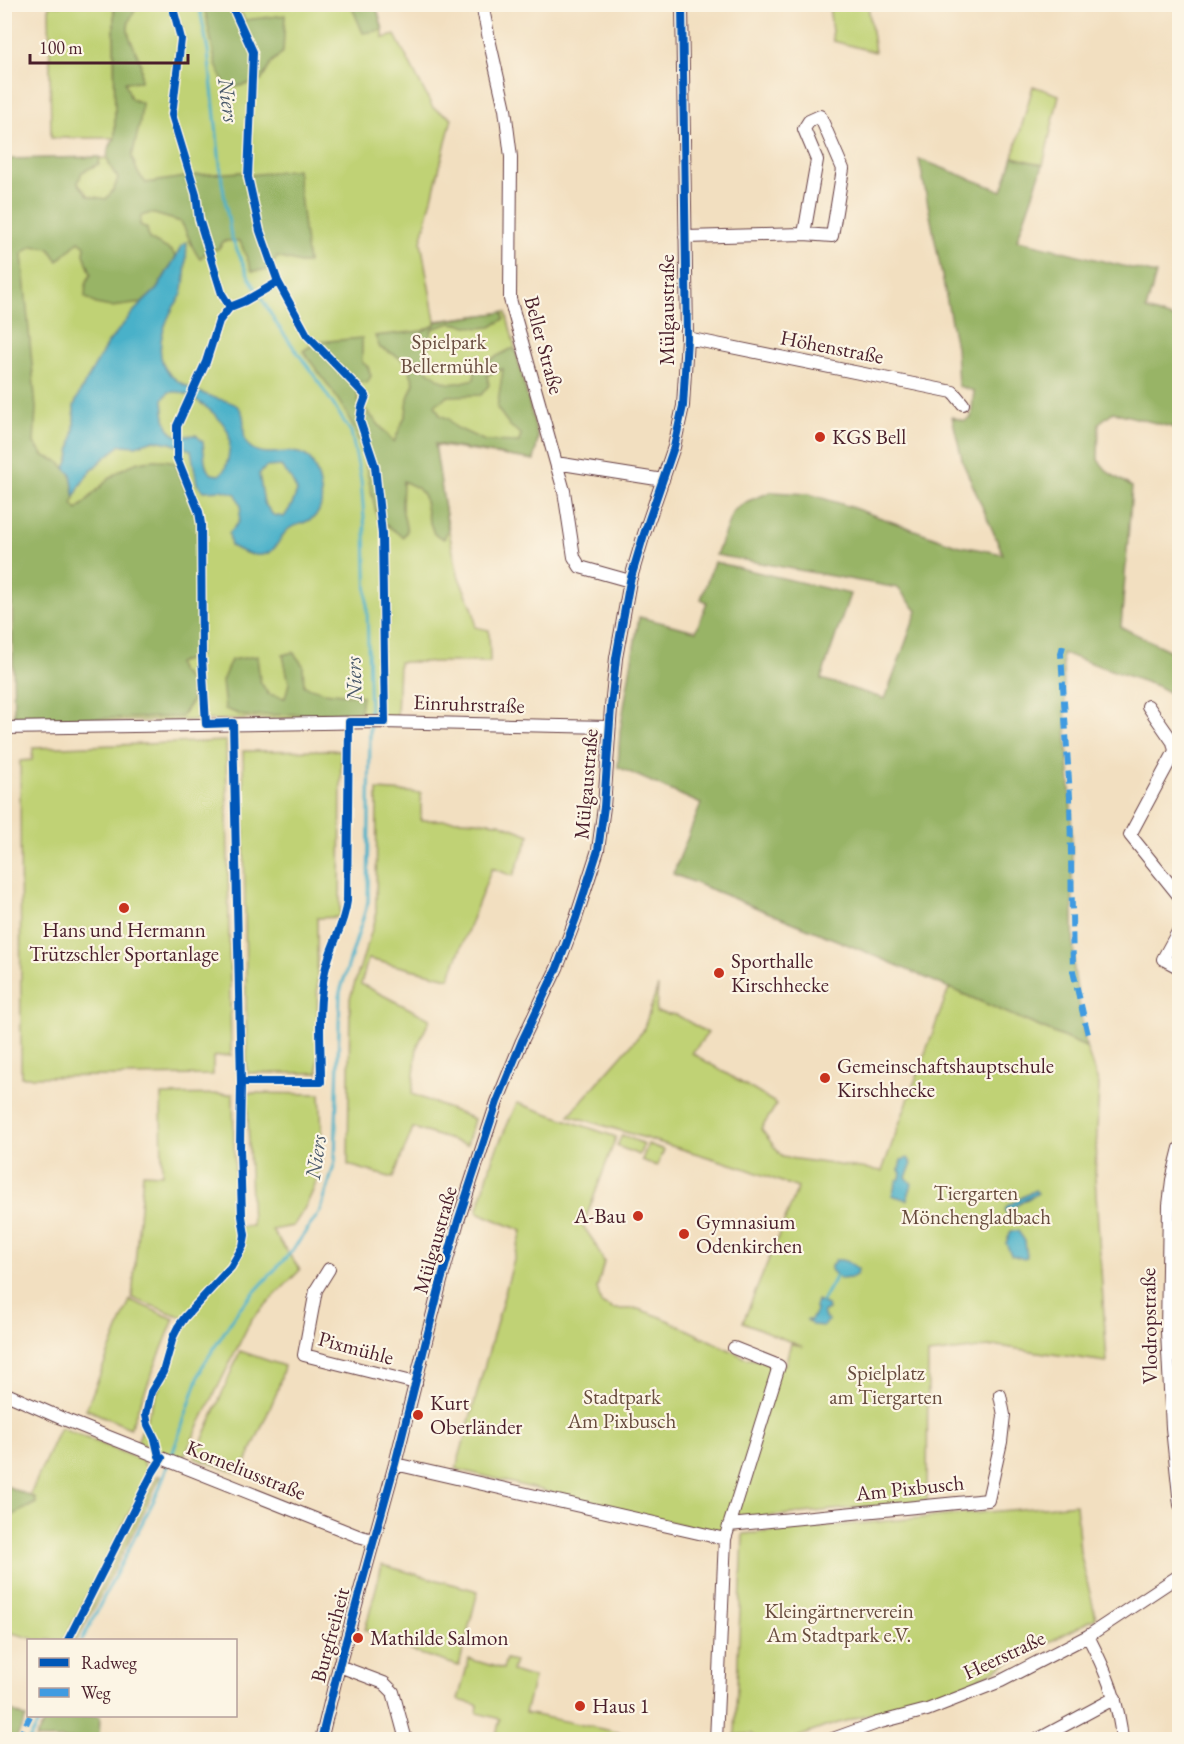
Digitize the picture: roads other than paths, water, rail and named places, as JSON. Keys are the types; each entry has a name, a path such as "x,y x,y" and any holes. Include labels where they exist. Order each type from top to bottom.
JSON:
{"street":[{"name":"Beller Straße","path":"482,4 505,109 510,152 510,299 564,491 574,557 580,567 630,580"},
{"name":"Mülgaustraße","path":"373,1540 395,1464 443,1272 496,1102 556,968 598,850 604,807 616,658 630,580 674,447 683,406 687,338 682,4"},
{"path":"685,237 804,234 832,236 843,170 820,116 809,121 804,129 817,160 804,234"},
{"name":"Höhenstraße","path":"687,338 953,392 963,404"},
{"path":"556,463 663,480"},
{"path":"1149,706 1173,742 1175,751 1130,835 1179,897"},
{"name":"Einruhrstraße","path":"4,728 357,722 609,728"},
{"path":"1178,934 1163,959 1179,968"},
{"name":"Vlodropstraße","path":"1179,1148 1169,1205 1167,1332 1179,1505"},
{"name":"Pixmühle","path":"328,1269 316,1290 304,1355 416,1383"},
{"path":"716,1740 725,1539 778,1366 734,1348"},
{"name":"Korneliusstraße","path":"4,1393 61,1418 373,1540"},
{"name":"Am Pixbusch","path":"729,1525 988,1500 1001,1442 1004,1415 1000,1395"},
{"path":"395,1464 725,1539"},
{"name":"Burgfreiheit","path":"321,1740 373,1540"},
{"name":"Heerstraße","path":"830,1740 877,1723 927,1710 1001,1681 1088,1636 1179,1576"},
{"path":"1088,1636 1101,1661 1115,1698 1122,1740"},
{"path":"339,1666 389,1687 393,1692 406,1740"},
{"path":"1037,1740 1115,1698"}],"water":[{"path":"187,242 185,278 181,296 162,335 160,350 163,364 178,381 236,405 243,416 244,436 250,447 263,453 294,452 306,456 314,467 320,483 321,501 317,514 308,521 290,528 276,546 266,554 248,554 231,546 229,533 239,522 241,506 236,494 222,490 204,491 197,484 191,450 154,440 136,446 121,445 87,475 75,498 71,474 65,468 69,459 74,430 74,406 79,394 107,344 135,310 157,289 181,246","holes":["169,392 186,394 201,403 222,422 230,441 228,459 223,472 219,475 212,474 207,469 203,442 196,435 178,436 169,429 165,419 163,399","281,466 297,491 284,517 273,515 264,503 259,474 266,467"]},
{"path":"908,1158 912,1164 906,1177 912,1184 907,1200 892,1195 897,1180 900,1179 901,1160"},
{"path":"1035,1190 1038,1193 1010,1209 1007,1214 1005,1211 1007,1206"},
{"path":"1011,1231 1018,1231 1025,1241 1027,1257 1024,1259 1011,1255 1006,1243"},
{"path":"835,1260 853,1265 858,1269 857,1274 851,1278 840,1279 831,1270"},
{"path":"817,1300 827,1305 828,1310 823,1312 825,1318 829,1320 824,1326 812,1325 807,1320 811,1320 816,1311"}],"waterway":[{"name":"Niers","path":"199,4 208,51 222,182 231,236 249,277 278,326 316,378 351,432 361,480 365,531 370,719"},
{"name":"Niers","path":"171,1458 202,1367 239,1309 292,1251 321,1210 335,1162 340,992 368,902 370,725"},
{"path":"822,1301 836,1276"},
{"name":"Niers","path":"83,1639 158,1492 168,1464"},
{"name":"Niers","path":"29,1740 41,1717"}],"place":[{"name":"KGS Bell","path":"820,437"},
{"name":"Hans und Hermann Trützschler Sportanlage","path":"124,908"},
{"name":"Sporthalle Kirschhecke","path":"719,973"},
{"name":"Gemeinschaftshauptschule Kirschhecke","path":"825,1078"},
{"name":"A-Bau","path":"638,1216"},
{"name":"Gymnasium Odenkirchen","path":"684,1234"},
{"name":"Kurt Oberländer","path":"418,1415"},
{"name":"Mathilde Salmon","path":"358,1638"},
{"name":"Haus 1","path":"580,1706"}],"park label":[{"name":"Spielpark Bellermühle","path":"449,354"},
{"name":"Tiergarten Mönchengladbach","path":"976,1205"},
{"name":"Spielplatz am Tiergarten","path":"886,1385"},
{"name":"Stadtpark Am Pixbusch","path":"622,1409"},
{"name":"Kleingärtnerverein Am Stadtpark e.V.","path":"839,1623"}]}
